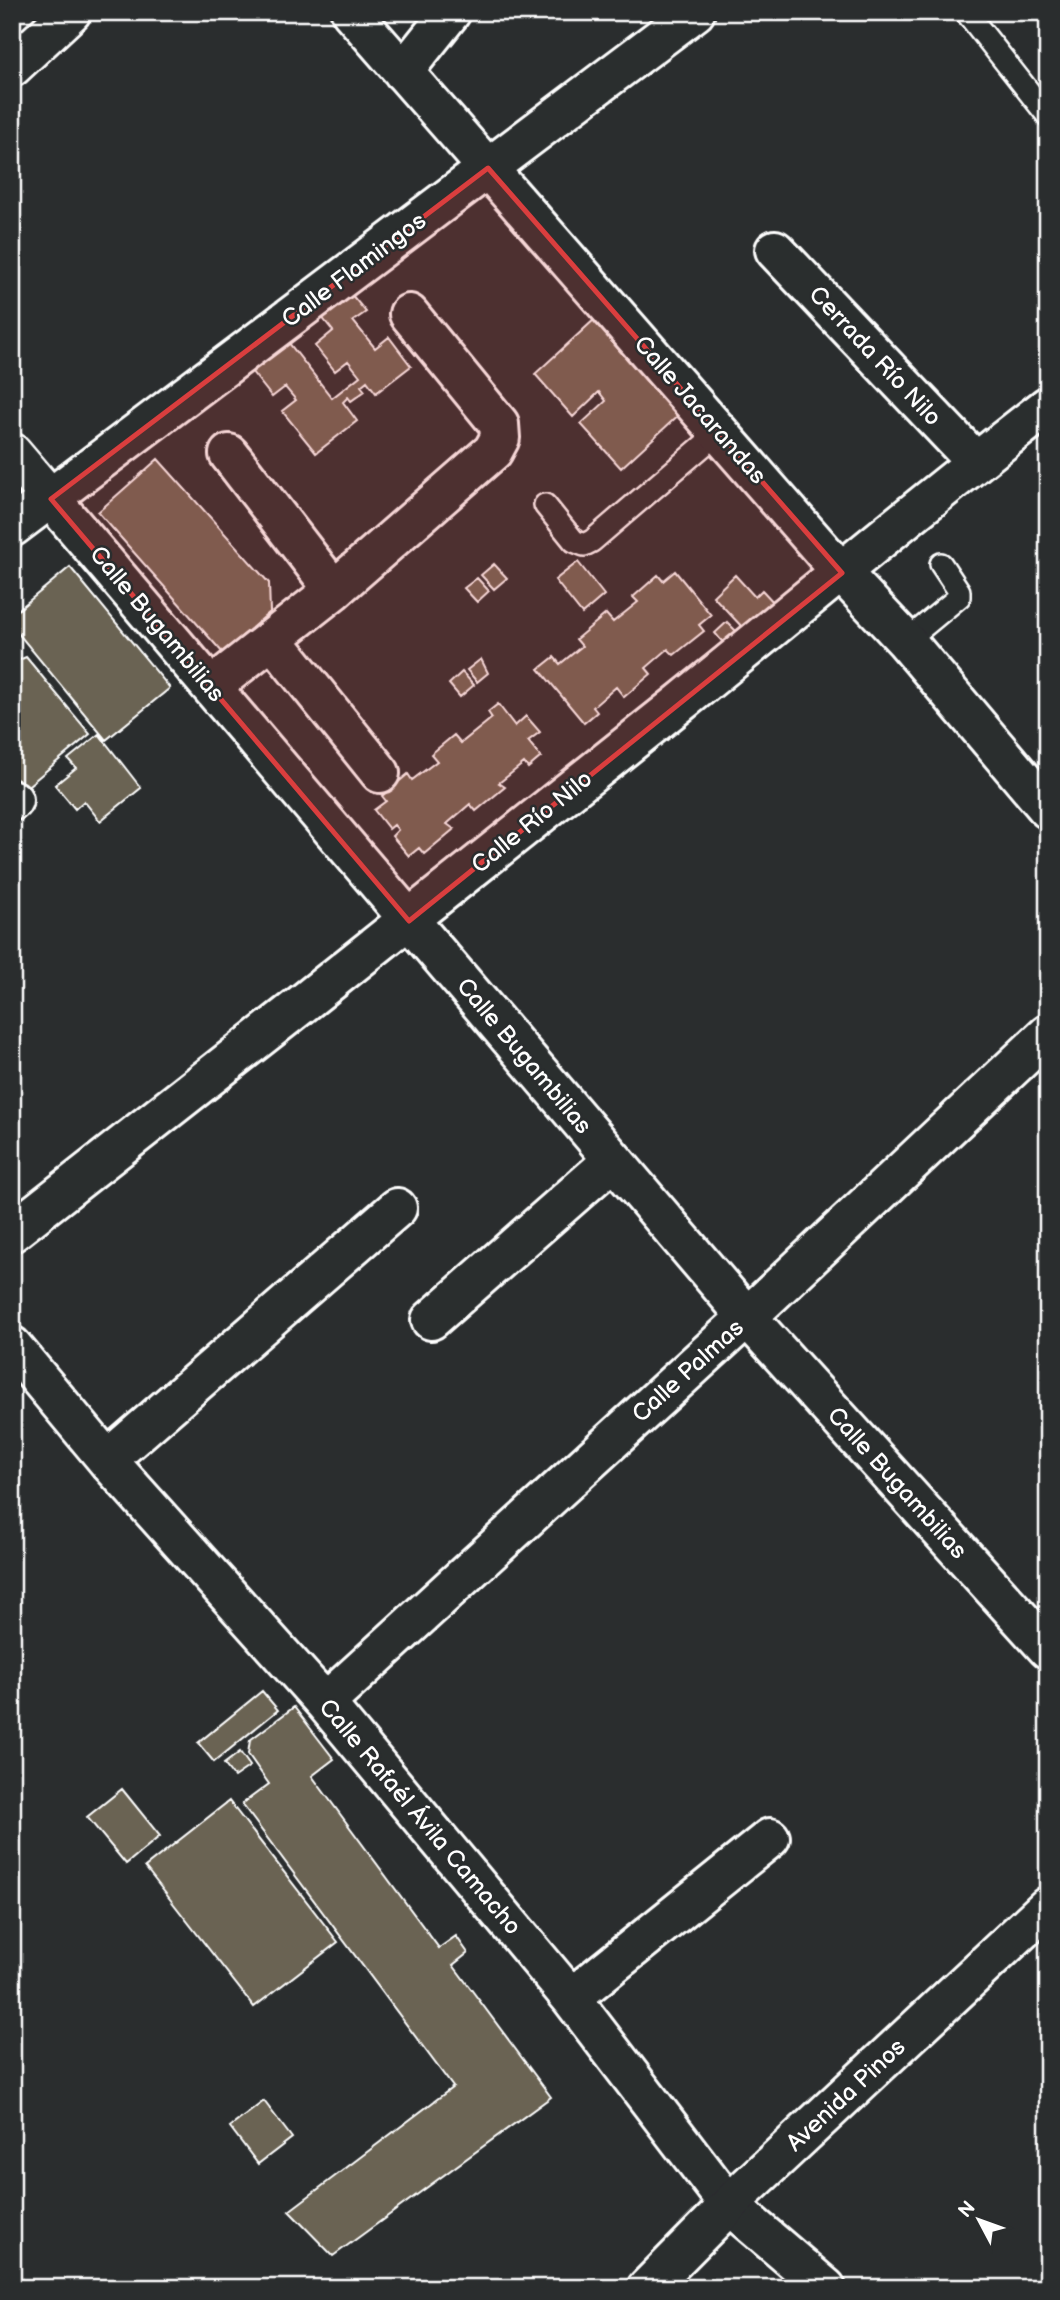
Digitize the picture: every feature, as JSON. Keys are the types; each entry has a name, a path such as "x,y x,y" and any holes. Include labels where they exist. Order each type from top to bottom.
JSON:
{"street":[{"path":"12,67 71,12"},
{"name":"Calle Jacarandas","path":"351,12 842,573 906,641 1048,809"},
{"path":"404,72 451,12"},
{"name":"Calle Flamingos","path":"12,527 695,12"},
{"name":"Cerrada Río Nilo","path":"775,250 976,462"},
{"path":"211,687 334,590 493,451 500,438 499,424 409,314"},
{"name":"Calle Río Nilo","path":"12,1232 409,920 1048,406"},
{"name":"Calle Bugambilias","path":"12,453 747,1317 1048,1649"},
{"path":"229,454 334,590"},
{"path":"273,640 380,773"},
{"name":"Calle Palmas","path":"325,1703 747,1317 1048,1034"},
{"path":"431,1320 612,1161"},
{"path":"107,1460 397,1208"},
{"name":"Calle Rafaél Ávila Camacho","path":"12,1346 107,1460 325,1703 570,1998 729,2205 826,2288"},
{"path":"570,1998 770,1838"},
{"name":"Avenida Pinos","path":"648,2288 729,2205 1048,1906"}],"lane":[{"path":"966,12 1048,116"},
{"path":"545,505 574,541 584,545 719,432"},
{"path":"906,641 959,597 959,592 941,564"}],"highlighted area":[{"path":"488,168 842,573 409,921 51,499"}],"building":[{"path":"346,288 366,312 353,321 375,348 389,337 411,366 376,393 367,381 361,386 365,391 351,401 348,397 343,402 357,421 316,453 282,411 296,400 285,387 272,397 244,362 281,333 332,398 360,376 348,361 335,371 315,346 333,331 317,311"},
{"path":"596,318 682,412 621,468 581,424 606,401 599,392 573,417 535,374"},
{"path":"158,459 269,583 270,612 223,653 98,512"},
{"path":"578,562 604,595 582,614 555,580"},
{"path":"494,564 507,578 494,589 481,575"},
{"path":"70,567 170,688 106,740 12,626 12,615"},
{"path":"675,571 711,615 699,625 704,631 674,655 668,649 646,668 651,674 624,697 616,687 593,707 597,712 584,723 539,669 554,657 560,664 582,646 576,639 606,614 613,622 638,602 633,597 658,575 663,581"},
{"path":"735,575 755,597 762,590 776,605 763,618 759,613 743,628 713,596"},
{"path":"477,578 489,591 477,602 464,588"},
{"path":"727,622 738,633 725,645 715,633"},
{"path":"26,657 90,734 23,790 12,778 12,663"},
{"path":"481,659 488,673 477,682 467,670"},
{"path":"462,672 474,685 460,697 449,684"},
{"path":"498,704 515,726 526,716 540,732 528,741 541,757 528,768 524,763 499,783 505,787 476,811 470,804 447,824 454,829 424,854 419,848 409,856 392,836 398,830 394,825 389,829 374,810 386,801 382,796 408,774 412,780 437,761 431,754 454,735 461,743 492,718 488,712"},
{"path":"99,734 141,788 100,821 84,801 75,809 55,785 76,768 68,759"},
{"path":"262,1691 278,1710 214,1762 198,1743"},
{"path":"294,1707 334,1759 312,1776 439,1948 456,1936 468,1953 453,1965 551,2097 333,2256 289,2211 453,2087 242,1804 269,1784 248,1754 250,1740"},
{"path":"240,1752 250,1766 234,1777 224,1764"},
{"path":"122,1789 160,1836 126,1864 87,1817"},
{"path":"229,1801 338,1942 254,2007 145,1867"},
{"path":"264,2101 292,2138 258,2164 230,2127"}]}
